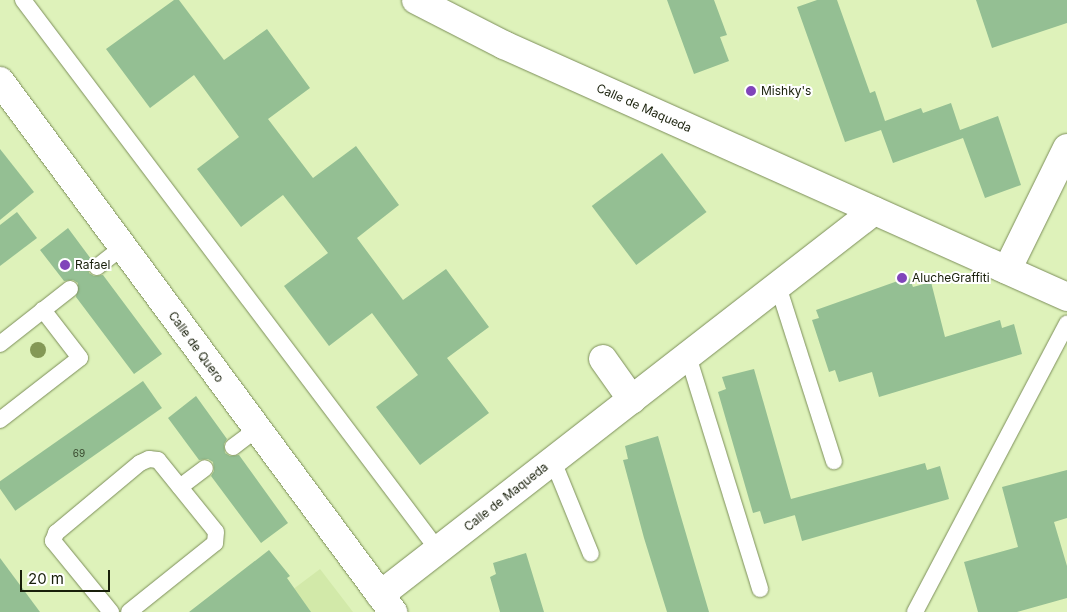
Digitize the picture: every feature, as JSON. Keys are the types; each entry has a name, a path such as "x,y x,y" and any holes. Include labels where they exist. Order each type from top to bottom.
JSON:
{"street":[{"name":"Calle de Maqueda","path":"416,0 504,45 1067,297"},
{"name":"Calle de Quero","path":"5,97 123,247 387,603"},
{"path":"1007,270 1067,148"},
{"name":"Calle de Maqueda","path":"387,603 438,550 874,211"},
{"path":"603,359 632,400"}],"lane":[{"path":"23,0 438,550"},
{"path":"97,267 123,247"},
{"path":"778,286 834,462"},
{"path":"0,344 70,289"},
{"path":"0,420 80,358 43,310"},
{"path":"915,612 1067,324"},
{"path":"688,356 760,589"},
{"path":"233,447 257,429"},
{"path":"111,612 53,541 56,533 149,459 158,460 216,532 216,543 129,612"},
{"path":"553,461 591,554"},
{"path":"180,487 205,468"}],"shaded area":[{"path":"320,569 353,612 263,612"}],"building":[{"path":"174,0 179,0 224,60 267,29 310,88 268,119 313,178 356,146 399,205 357,238 403,300 446,269 489,327 447,358 489,413 420,465 376,407 418,375 372,313 329,346 284,286 328,253 283,195 241,227 197,169 239,137 194,75 150,108 106,49"},
{"path":"667,0 714,0 727,35 720,37 729,61 694,74"},
{"path":"817,0 837,0 870,93 875,91 885,121 921,108 923,113 951,103 960,130 998,116 1021,185 985,198 963,138 893,163 881,130 845,142 797,7"},
{"path":"976,0 1067,0 1067,23 992,48"},
{"path":"0,149 34,192 0,220"},
{"path":"662,153 707,212 636,265 592,206"},
{"path":"17,212 37,238 0,266 0,225"},
{"path":"68,228 91,259 88,264 89,273 94,276 103,275 162,354 134,374 76,297 78,283 73,280 64,281 40,250"},
{"path":"909,277 913,287 931,282 945,337 1000,320 1002,328 1014,324 1022,354 879,397 872,372 839,382 835,370 829,372 812,320 819,318 816,310"},
{"path":"754,369 791,499 925,463 927,470 940,466 949,499 802,541 795,515 764,524 760,511 753,513 718,392 726,389 722,377"},
{"path":"143,381 162,408 15,511 0,489 0,481"},
{"path":"196,396 227,439 224,444 225,453 230,456 239,455 288,523 261,543 211,476 214,471 213,462 208,459 199,460 168,418"},
{"path":"658,436 709,612 667,612 644,538 623,460 628,459 625,446"},
{"path":"1067,470 1067,518 1054,522 1067,566 1067,598 1017,612 978,612 964,562 1018,547 1002,487"},
{"path":"269,550 290,576 287,578 311,612 189,612"},
{"path":"526,553 544,612 500,612 490,577 496,574 493,563"},
{"path":"0,558 40,612 0,612"}],"place":[{"name":"Mishky's","path":"751,91"},
{"name":"Rafael","path":"65,265"},
{"name":"AlucheGraffiti","path":"902,278"}]}
